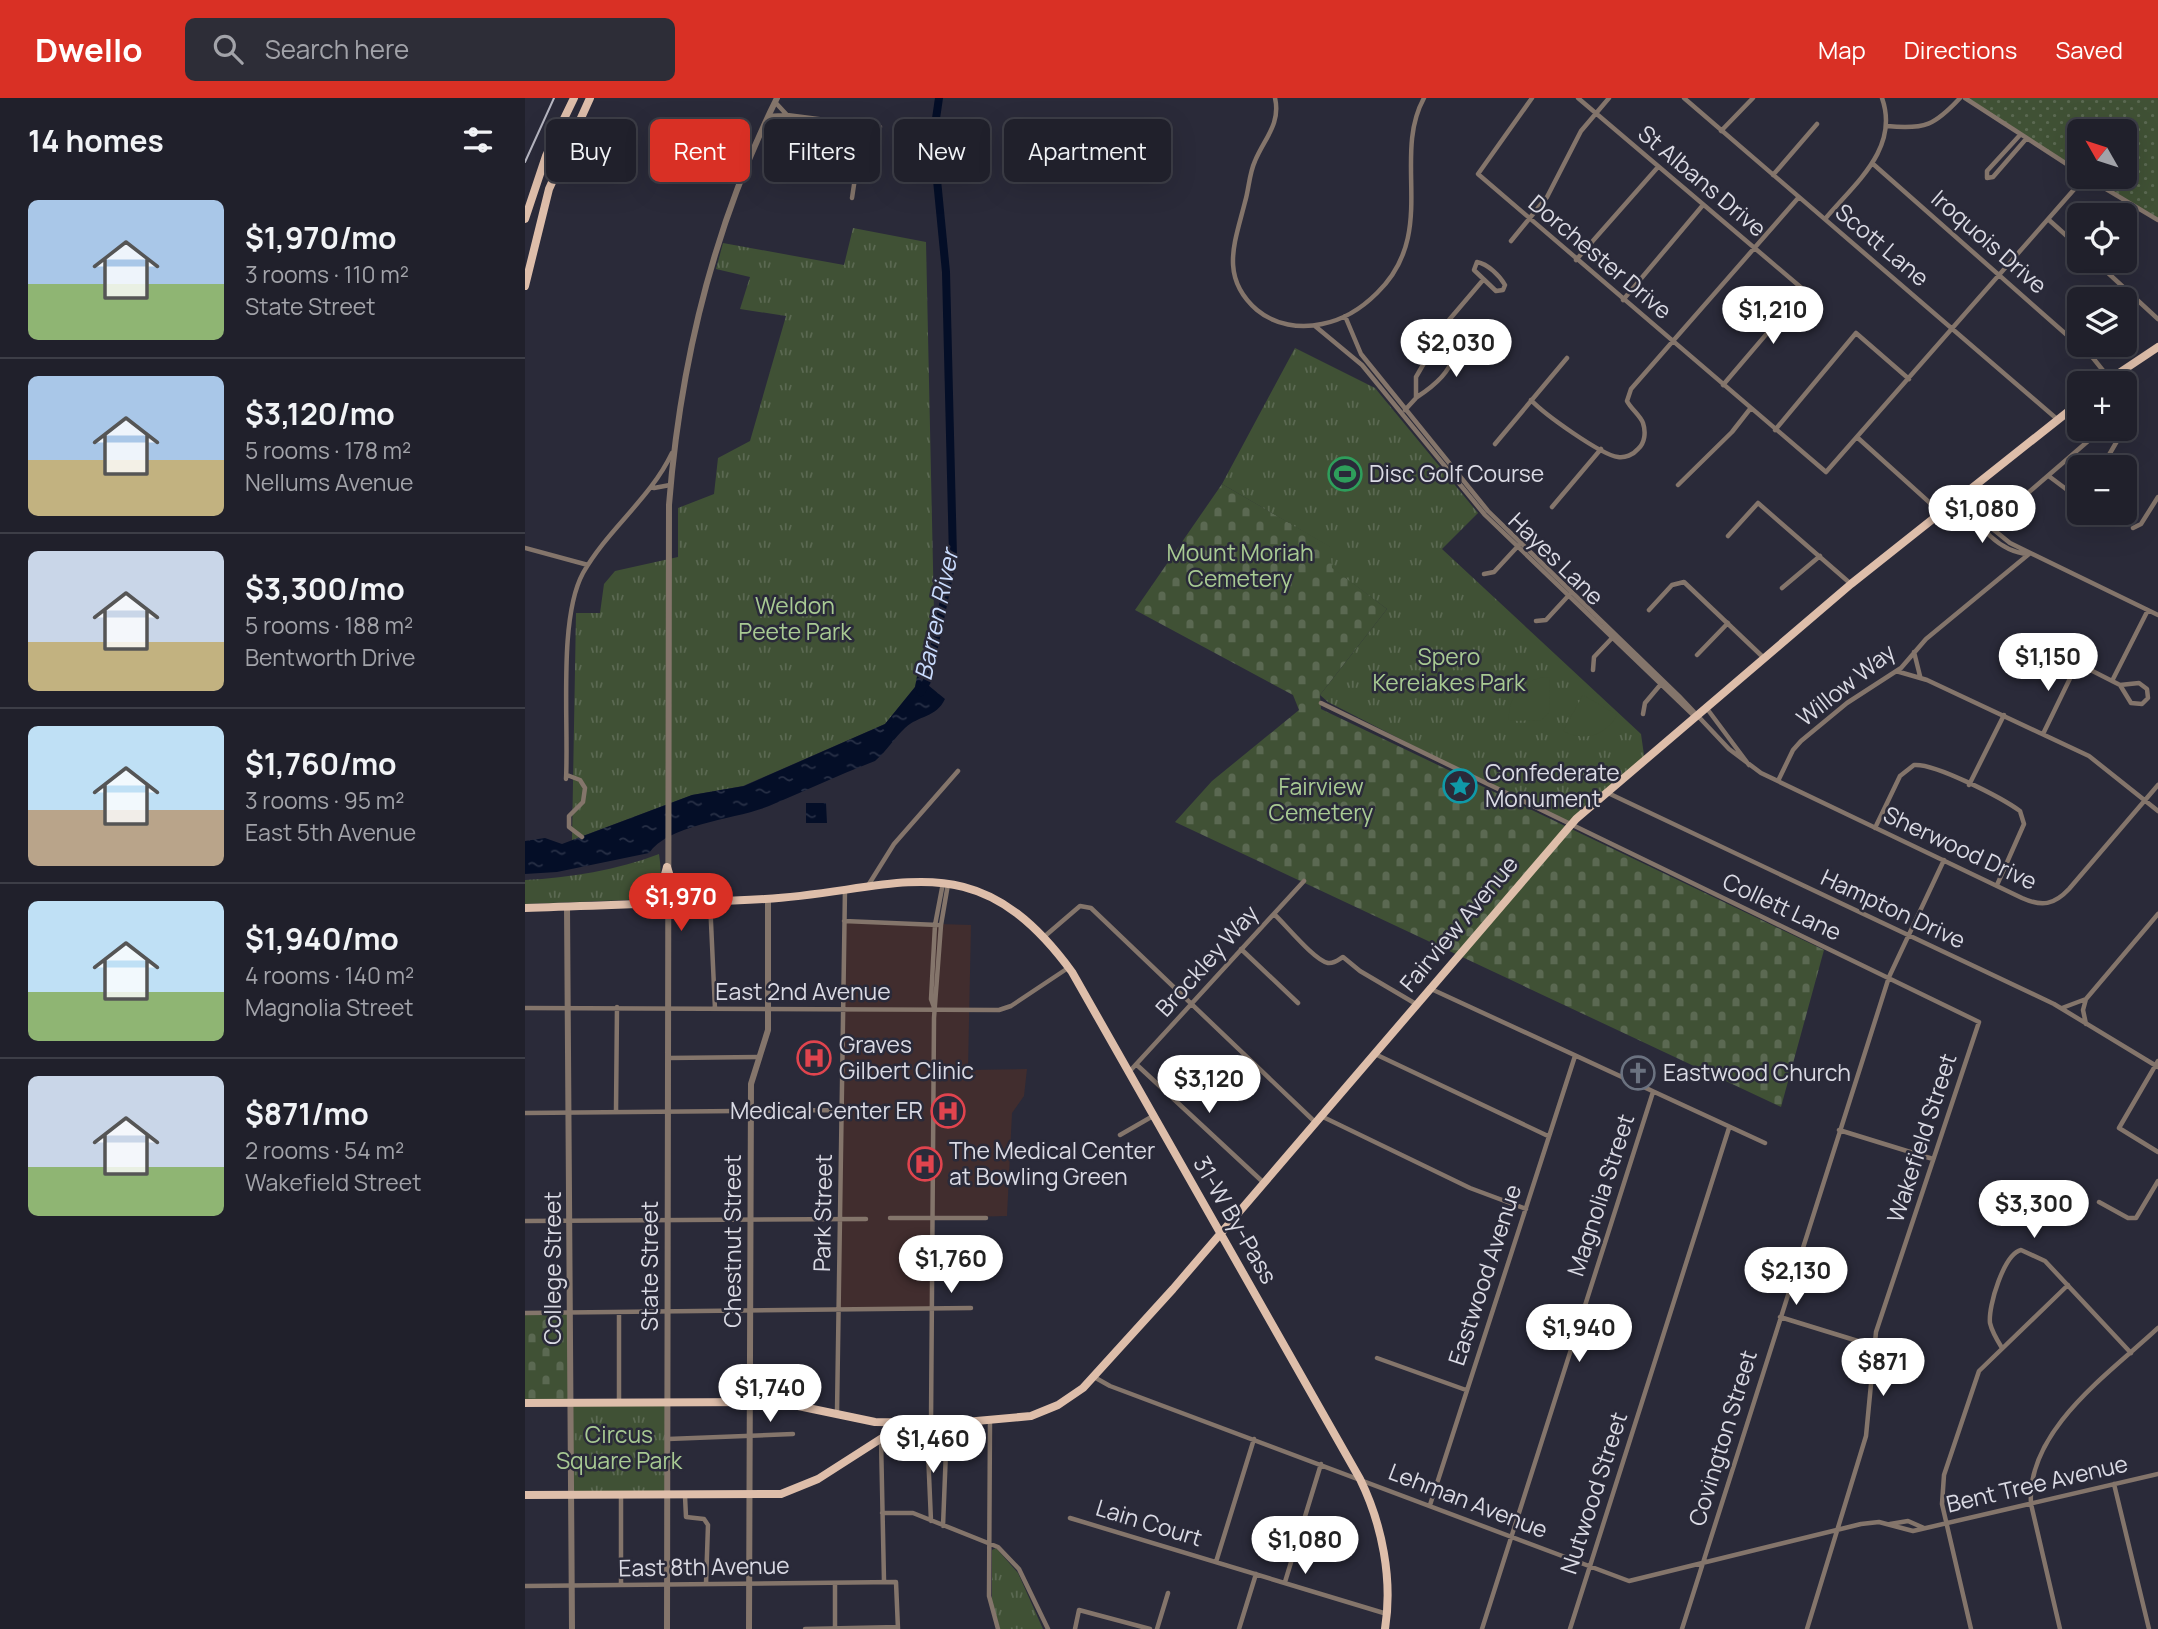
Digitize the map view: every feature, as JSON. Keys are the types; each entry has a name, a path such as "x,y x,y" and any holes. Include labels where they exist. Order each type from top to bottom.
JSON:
{"main road":[{"path":"525,219 546,156 574,98"},
{"path":"525,286 551,182 590,98"},
{"path":"2122,371 2158,346"},
{"name":"Fairview Avenue","path":"881,1438 929,1426 1040,1413 1069,1398 1094,1377 1570,825 1851,584 2067,412"},
{"path":"667,865 677,892 700,902"},
{"path":"631,904 657,893 667,865"},
{"name":"31-W By-Pass","path":"525,908 768,899 911,880 945,883 1002,904 1045,936 1069,968 1360,1479 1382,1545 1387,1614 1385,1629"},
{"path":"525,1403 791,1403 880,1422 929,1426"},
{"path":"525,1495 775,1495 803,1486 881,1438"}],"street":[{"path":"1275,98 1275,125 1253,167 1233,240 1233,267 1241,290 1261,313 1282,323 1314,326 1345,316 1384,286 1405,250 1411,219 1415,121 1424,98"},
{"name":"Dorchester Drive","path":"1532,98 1478,174 1822,470 1829,471 1858,438"},
{"name":"St Albans Drive","path":"1578,98 1804,290 1723,385"},
{"path":"1511,241 1547,197 1581,131 1609,98"},
{"name":"Scott Lane","path":"1684,98 2057,420"},
{"path":"1721,131 1753,98"},
{"path":"1825,219 1882,148 1887,126 1882,98"},
{"path":"1887,126 1918,128 1935,122 1962,98 2067,165"},
{"path":"776,100 787,115"},
{"name":"State Street","path":"667,1629 667,562 670,485 690,348 707,281 733,199 776,100"},
{"path":"768,116 787,115 815,119"},
{"path":"1773,175 1817,124"},
{"path":"2020,135 1987,171 1987,178 1993,177 2026,139"},
{"name":"Iroquois Drive","path":"1872,163 2093,358 2101,371"},
{"path":"1576,260 1658,167"},
{"path":"852,198 854,182"},
{"path":"1940,512 1858,438 2075,189"},
{"path":"2105,189 2158,220"},
{"path":"1531,400 1545,415 1615,456 1624,457 1642,444 1644,426 1629,405 1628,395 1799,197"},
{"path":"1623,299 1703,205"},
{"path":"2049,220 2067,236"},
{"path":"1477,262 1485,264 1501,278 1505,288 1496,291 1483,280 1474,270 1477,262"},
{"path":"2108,273 2158,320"},
{"path":"1416,398 1414,383 1419,373 1452,317 1483,280"},
{"name":"Hayes Lane","path":"1345,316 1361,354 1481,511 1698,717"},
{"name":"Hayes Lane","path":"1314,326 1359,361 1404,411"},
{"path":"1775,430 1856,333 1909,379"},
{"path":"1404,411 1416,398 1430,389 1451,365 1453,357 1450,351"},
{"path":"1495,444 1567,358"},
{"path":"1678,485 1732,432 1750,409"},
{"path":"1987,528 2089,441"},
{"path":"582,837 569,827 569,816 583,803 585,788 579,780 566,777 569,611 588,565 650,491 675,446"},
{"path":"1552,508 1601,449"},
{"path":"2050,477 2067,490"},
{"path":"650,491 670,485"},
{"path":"1961,496 2005,547 2029,554 2158,615"},
{"path":"2133,528 2141,524 2158,497"},
{"path":"1728,536 1758,503 1851,584"},
{"path":"1484,574 1494,572 1519,545"},
{"path":"525,548 588,565"},
{"name":"Willow Way","path":"1777,781 1793,750 1801,741 1847,703 1896,671 1914,652 2029,554"},
{"path":"1782,588 1820,556"},
{"path":"1649,610 1672,585 1683,582 1765,659"},
{"path":"1536,621 1546,620 1571,594"},
{"path":"2112,681 2147,610"},
{"path":"1697,655 1728,623"},
{"path":"1593,670 1594,657 1614,636"},
{"path":"2059,654 2039,659 2032,654 2031,643 2038,636 2047,637 2059,654 2077,664 2120,685 2142,684 2147,689 2148,698 2142,704 2131,703 2120,685"},
{"name":"Willow Way","path":"1914,652 1920,677"},
{"path":"2043,734 2077,664"},
{"path":"1896,671 1920,677 2103,764 2158,811"},
{"path":"1643,714 1645,703 1663,683"},
{"name":"Collett Lane","path":"1321,703 1979,1022"},
{"name":"Sherwood Drive","path":"1707,709 1749,765"},
{"path":"1969,785 2004,715"},
{"name":"Sherwood Drive","path":"1698,717 1733,753 1777,781 2044,905 2055,902 2158,785"},
{"path":"1875,828 1900,776 1910,766 1923,765 1969,785 2016,808 2023,818 2022,832 1997,885"},
{"path":"869,884 894,844 958,771"},
{"name":"Hampton Drive","path":"1607,793 2062,1008 2086,1025 2157,1065"},
{"name":"Covington Street","path":"1682,1629 1889,977 1944,860"},
{"name":"Brockley Way","path":"1129,1072 1304,881"},
{"path":"930,1521 935,1010 931,999 945,883"},
{"name":"Park Street","path":"837,1413 845,888"},
{"name":"Chestnut Street","path":"749,1629 751,1111 752,1076 767,1041 768,899"},
{"path":"710,901 715,1009"},
{"name":"College Street","path":"567,906 572,1629"},
{"path":"1045,936 1080,906 1088,906 1318,1119 1470,1188 1526,1209"},
{"path":"1274,914 1314,955 1327,963 1347,958 1360,971 1416,1004"},
{"path":"2086,1025 2083,1010 2086,999 2158,914"},
{"path":"844,921 938,925"},
{"path":"1241,949 1298,1003"},
{"name":"East 2nd Avenue","path":"525,1008 1007,1008 1069,968"},
{"path":"1429,988 1765,1143"},
{"path":"2062,1008 2086,999"},
{"path":"616,1112 617,1007"},
{"name":"Wakefield Street","path":"1807,1629 1866,1436 1874,1346 1979,1022"},
{"path":"1374,1053 1548,1136"},
{"name":"Eastwood Avenue","path":"1430,1504 1575,1056"},
{"path":"668,1058 759,1058"},
{"path":"1137,1065 1264,1183"},
{"path":"2157,1065 2119,1129 2158,1152"},
{"name":"Magnolia Street","path":"1482,1629 1653,1092"},
{"path":"525,1113 842,1110"},
{"path":"1120,1135 1154,1115"},
{"name":"Nutwood Street","path":"1570,1629 1729,1128"},
{"path":"1839,1130 1934,1159"},
{"path":"2099,1202 2133,1219 2158,1181"},
{"path":"890,1219 986,1218"},
{"path":"525,1221 866,1219"},
{"path":"2001,1348 1991,1328 1990,1312 2005,1266 2013,1253 2021,1250 2036,1254 2131,1353"},
{"path":"1971,1629 1941,1497 1944,1475 1976,1377 2001,1348 2068,1285"},
{"path":"525,1313 971,1308"},
{"path":"619,1313 619,1402"},
{"path":"1780,1317 1874,1346"},
{"path":"2060,1629 2031,1504 2032,1486 2050,1433 2158,1328"},
{"path":"1377,1358 1466,1390"},
{"name":"Lehman Avenue","path":"1094,1377 1110,1386 1629,1581 1837,1530"},
{"path":"990,1420 989,1596 998,1629"},
{"path":"943,1527 950,1424"},
{"path":"667,1439 793,1434"},
{"path":"804,1629 898,1628 897,1583 884,1581 881,1438"},
{"path":"1216,1562 1254,1439"},
{"path":"1285,1583 1321,1464"},
{"name":"Bent Tree Avenue","path":"1889,1524 1907,1531 1946,1524 2158,1474"},
{"path":"2114,1484 2149,1629"},
{"path":"621,1494 621,1585"},
{"path":"685,1494 685,1517 707,1521 706,1584"},
{"path":"882,1513 913,1513 943,1527 990,1542 1019,1569 1048,1629"},
{"name":"Lain Court","path":"1070,1518 1387,1614"},
{"name":"Bent Tree Avenue","path":"1837,1530 1867,1523 1912,1521 1924,1528"},
{"path":"1239,1629 1256,1574"},
{"name":"East 8th Avenue","path":"525,1586 884,1581"},
{"path":"835,1583 835,1629"},
{"path":"1157,1629 1168,1593"},
{"path":"1075,1629 1078,1611 1150,1629"}],"shaded area":[{"name":"The Medical Center at Bowling Green","path":"844,921 971,925 968,1070 1027,1069 1024,1096 1012,1113 1007,1216 931,1218 931,1308 838,1310"}],"green space":[{"path":"1965,98 2158,98 2158,220 2137,207 2137,203 2130,203 2107,189 2137,189 2137,119 2067,119 2067,164"},
{"name":"Weldon Peete Park","path":"853,228 926,242 934,613 915,687 885,724 743,786 692,795 572,840 576,613 600,613 604,584 615,571 678,557 678,508 714,494 718,458 750,441 786,316 740,309 750,277 716,269 723,243 844,265"},
{"name":"Spero Kereiakes Park","path":"1295,348 1375,388 1478,513 1442,549 1641,734 1645,762 1570,826 1328,702 1320,695 1387,609 1332,568 1330,547 1222,484"},
{"name":"Fairview Cemetery","path":"1222,484 1331,547 1333,568 1387,609 1320,695 1321,709 1824,950 1781,1107 1175,822 1212,781 1299,710 1293,695 1135,610"},
{"path":"1550,677 1549,712 1542,720 1509,721 1511,704 1519,690 1532,680"},
{"path":"1583,695 1617,715 1607,728 1594,735 1579,736 1563,731"},
{"path":"659,854 660,880 653,895 627,900 525,904 525,880 593,872 627,865"},
{"path":"525,1312 571,1313 571,1403 525,1403"},
{"name":"Circus Square Park","path":"667,1402 667,1494 572,1495 571,1403"},
{"path":"996,1548 1018,1573 1043,1629 1000,1629 992,1602 992,1550"}],"water":[{"path":"917,676 945,699 937,710 905,728 875,761 756,811 671,835 649,853 557,872 525,874 525,841 545,838 562,844 692,795 744,786 885,724 915,687"},
{"path":"806,803 826,803 827,823 806,823"}],"waterway":[{"name":"Barren River","path":"921,692 927,681 953,557 946,272 933,139 939,98"}],"railway":[{"path":"525,162 554,98"}],"place":[{"name":"Disc Golf Course","path":"1345,474"},
{"name":"Confederate Monument","path":"1460,786"},
{"name":"Graves Gilbert Clinic","path":"814,1058"},
{"name":"Eastwood Church","path":"1638,1073"},
{"name":"Medical Center ER","path":"948,1111"},
{"name":"The Medical Center at Bowling Green","path":"925,1164"}],"park label":[{"name":"Mount Moriah Cemetery","path":"1240,566"}]}
